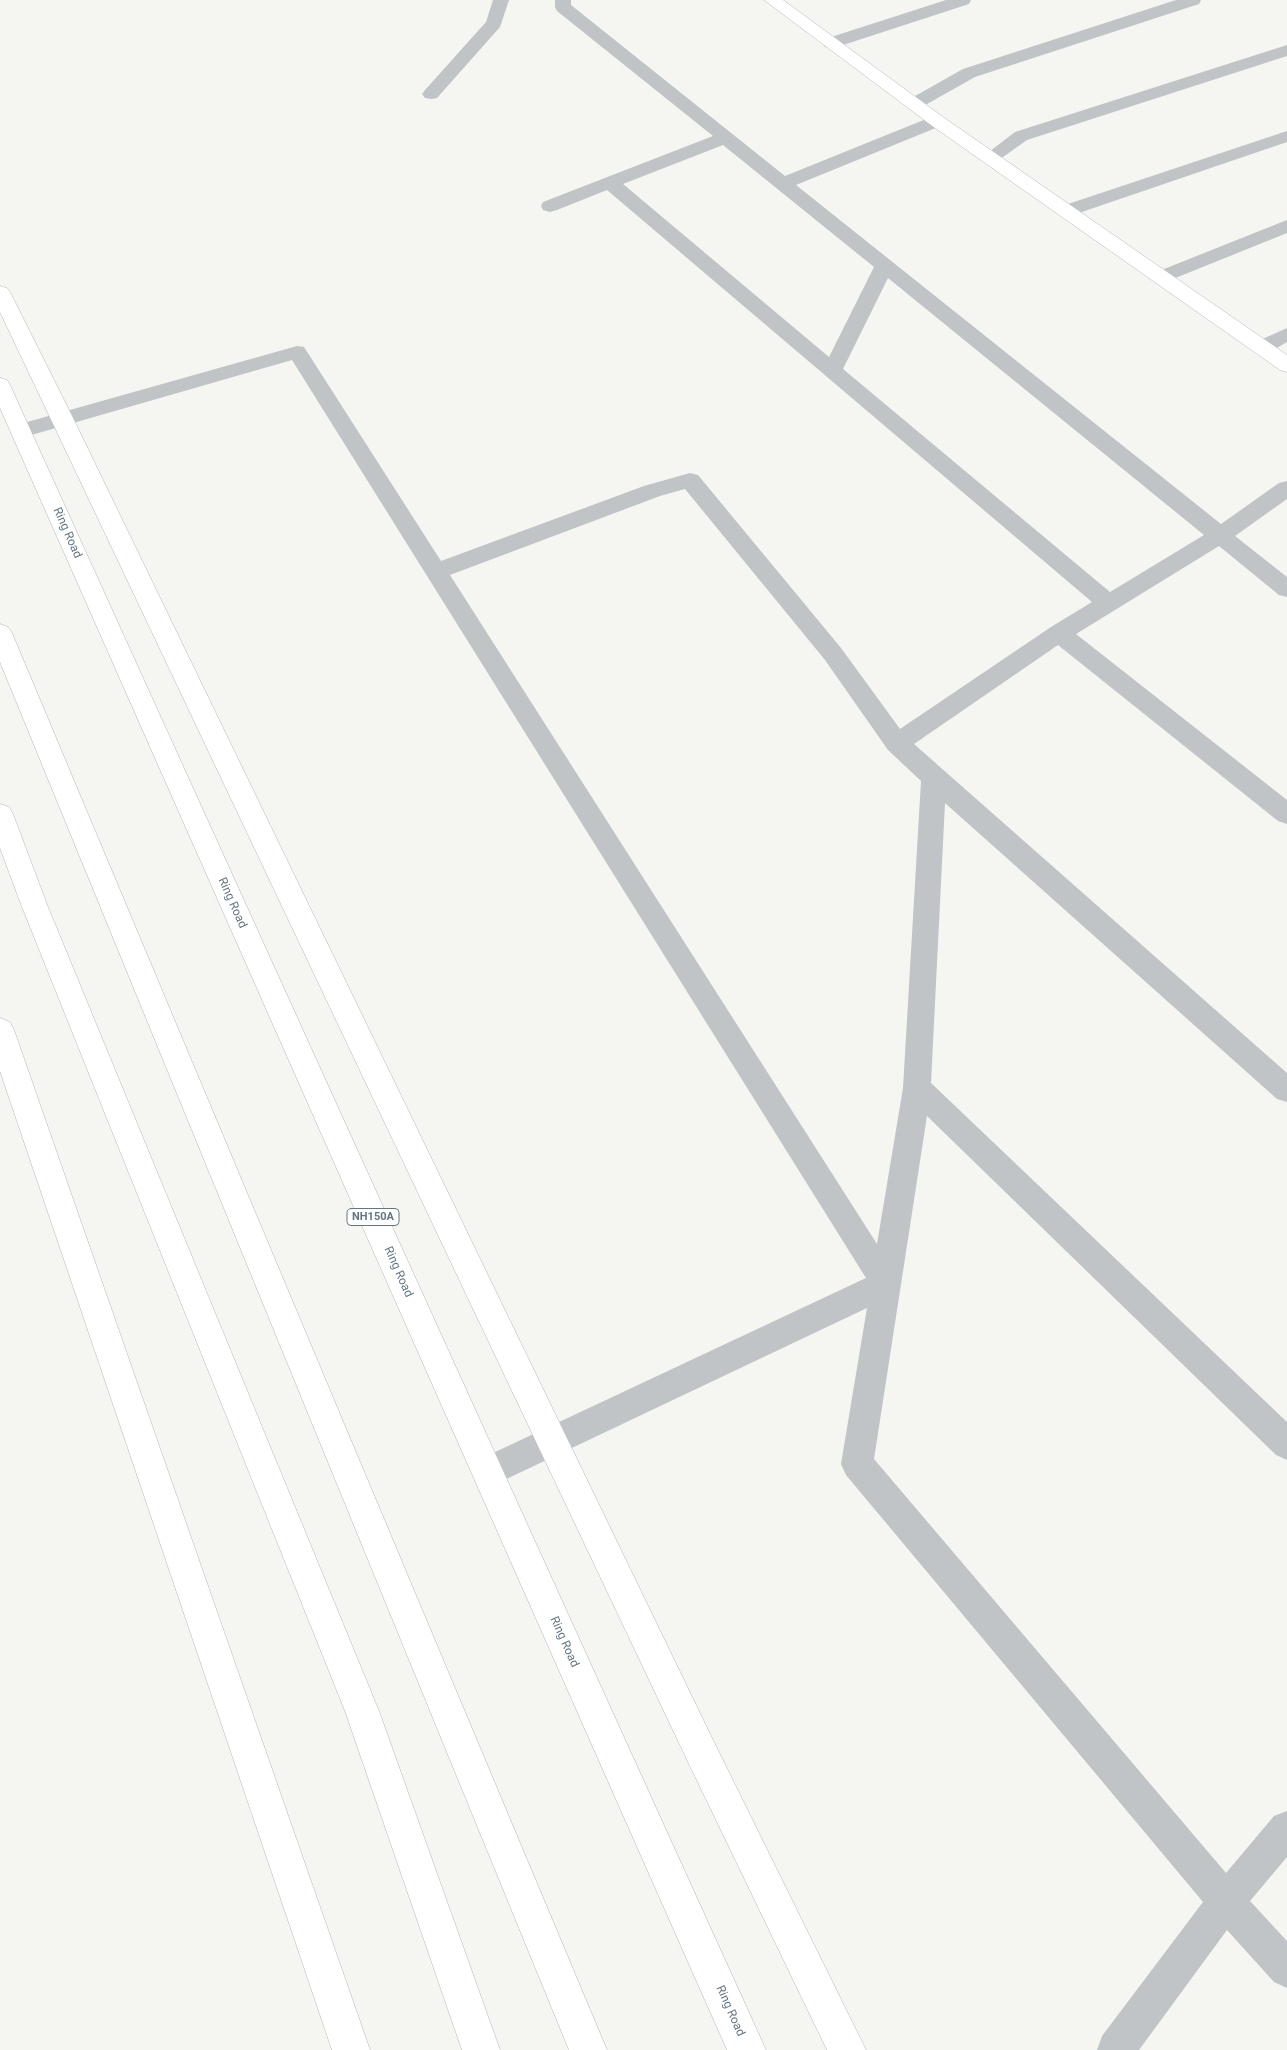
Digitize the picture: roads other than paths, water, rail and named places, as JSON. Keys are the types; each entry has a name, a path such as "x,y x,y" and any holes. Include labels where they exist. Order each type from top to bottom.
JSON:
{"main road":[{"path":"776,1 831,44 937,121 1287,365"},
{"path":"0,292 847,2050"},
{"name":"Ring Road","path":"0,385 747,2050"},
{"path":"0,633 588,2050"},
{"path":"0,814 35,907 362,1711 481,2050"},
{"path":"0,1030 351,2050"}],"street":[{"path":"431,94 494,23 501,0"},
{"path":"563,0 563,7 1287,590"},
{"path":"831,44 963,0"},
{"path":"914,104 969,73 1193,0"},
{"path":"990,158 1021,136 1287,50"},
{"path":"782,184 937,121"},
{"path":"1066,211 1287,136"},
{"path":"550,206 725,138"},
{"path":"610,183 1108,603"},
{"path":"1162,277 1287,226"},
{"path":"832,371 884,266"},
{"path":"1263,347 1287,334"},
{"path":"21,431 296,352 886,1284"},
{"path":"436,572 652,491 690,480 833,654 897,742 934,778 1287,1090"},
{"path":"897,742 1058,633 1219,536 1287,488"},
{"path":"1058,633 1287,814"},
{"path":"934,778 917,1088 857,1464 1226,1901 1287,1969"},
{"path":"917,1088 1287,1444"},
{"path":"487,1472 886,1284"},
{"path":"1116,2050 1226,1901 1287,1829"}]}
